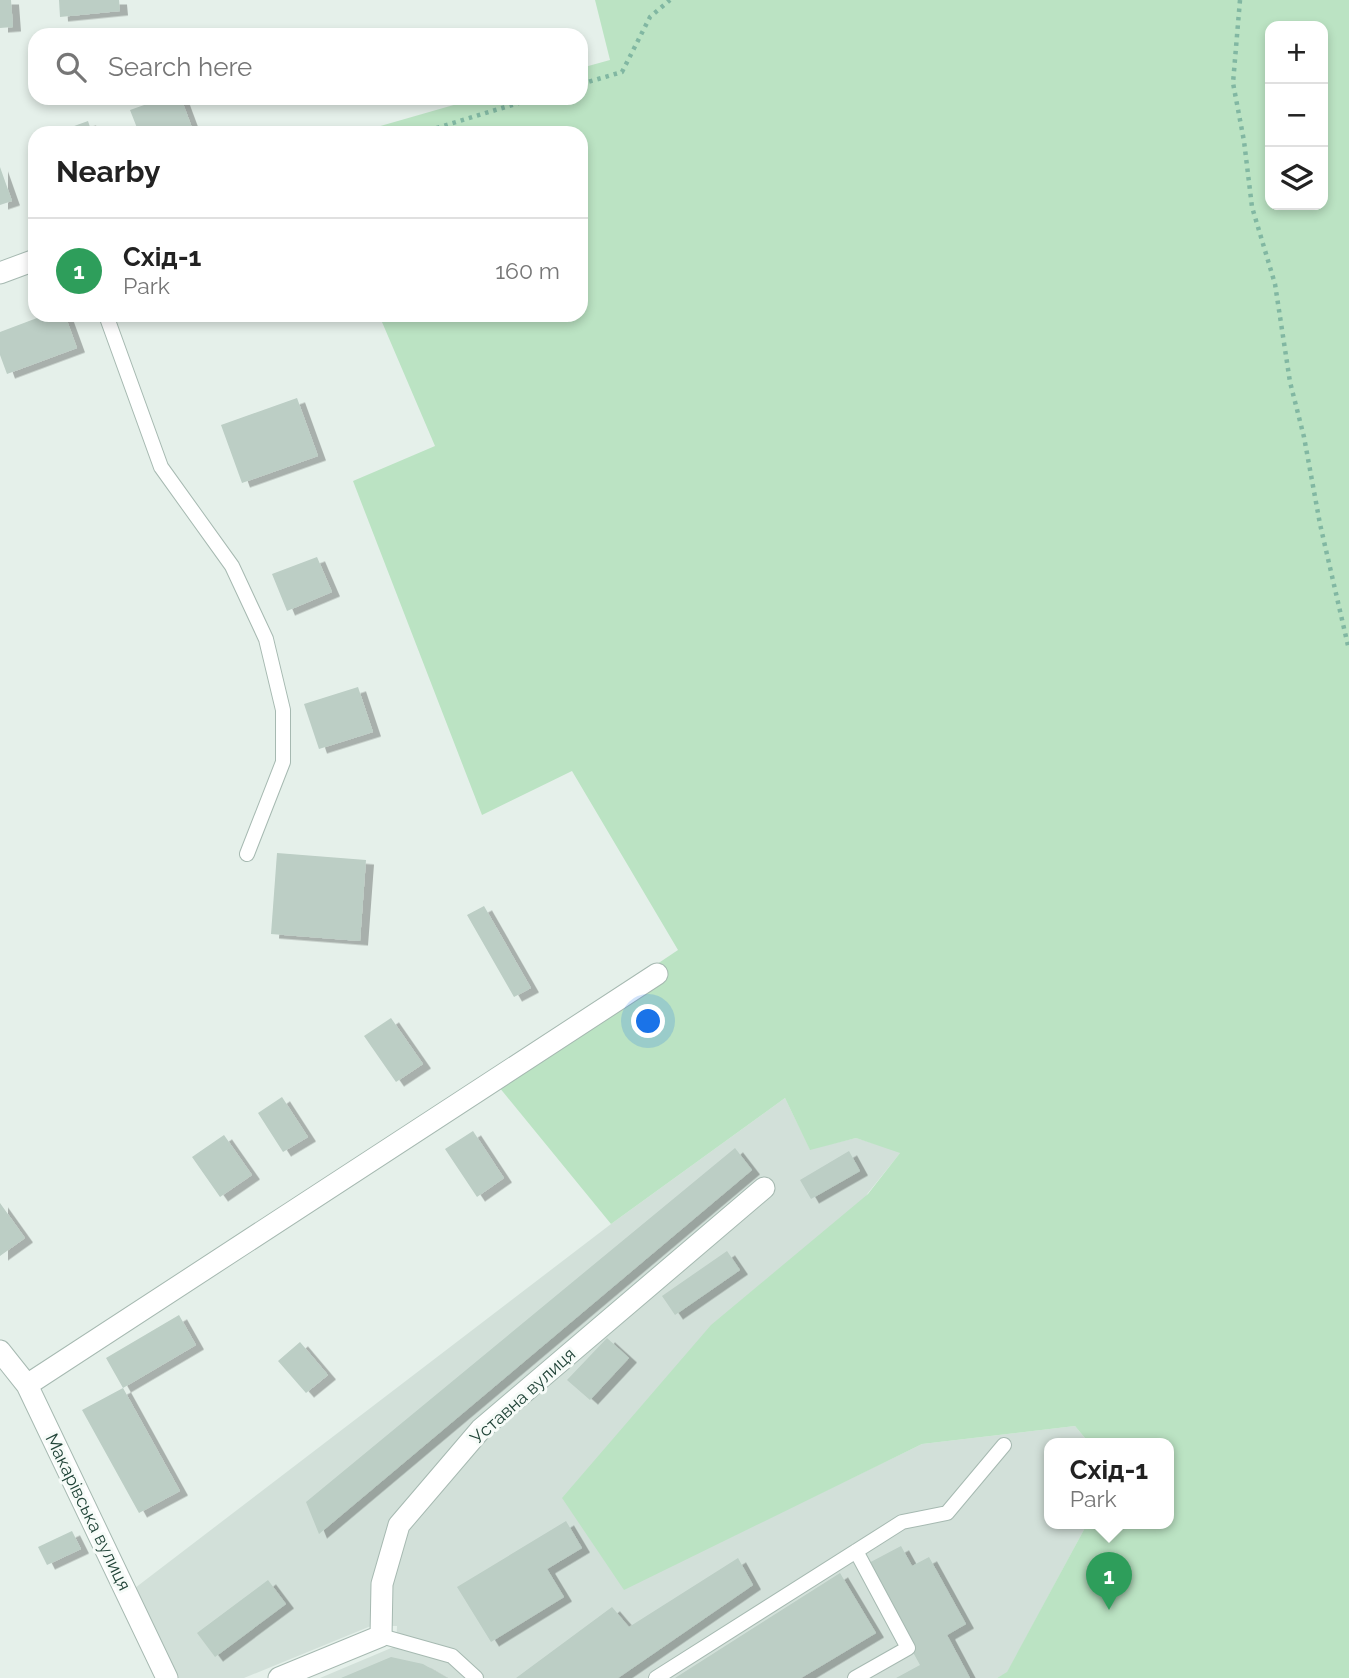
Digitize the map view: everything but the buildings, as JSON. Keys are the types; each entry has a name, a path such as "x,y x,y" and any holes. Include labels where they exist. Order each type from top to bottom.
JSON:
{"street":[{"path":"0,273 28,263"},
{"path":"27,1385 657,974"},
{"name":"Уставна вулиця","path":"381,1636 382,1584 400,1525 481,1429 764,1188"},
{"name":"Макарівська вулиця","path":"0,1351 27,1385 167,1678"},
{"path":"279,1678 381,1636"}],"lane":[{"path":"109,322 161,467 232,566 266,639 283,710 283,762 247,854"},
{"path":"656,1678 902,1522 947,1513 1004,1445"},
{"path":"855,1678 908,1648 856,1551"},
{"path":"381,1636 452,1656 476,1678"}],"path":[{"path":"588,82 622,72 650,17 670,0"},
{"path":"1240,0 1233,83 1252,207 1275,284 1290,382 1349,650"},
{"path":"443,126 512,105"}],"shaded area":[{"path":"785,1098 810,1149 856,1138 901,1152 868,1193 623,1589 922,1444 1075,1426 1085,1438 1044,1438 1044,1529 1084,1529 1007,1673 997,1678 320,1678 396,1646 397,1626 371,1626 244,1678 175,1678 135,1588 611,1224"}],"green space":[{"path":"595,0 1349,0 1349,1678 997,1678 1007,1672 1084,1529 1174,1529 1174,1438 1085,1438 1075,1426 922,1444 624,1590 562,1498 711,1325 868,1194 900,1153 856,1138 810,1150 785,1098 611,1224 490,1076 678,950 572,771 482,815 353,481 435,446 382,322 588,322 588,126 380,126 454,105 588,105 588,66 610,60"}],"place":[{"name":"Схід-1","path":"1109,1610"}]}
